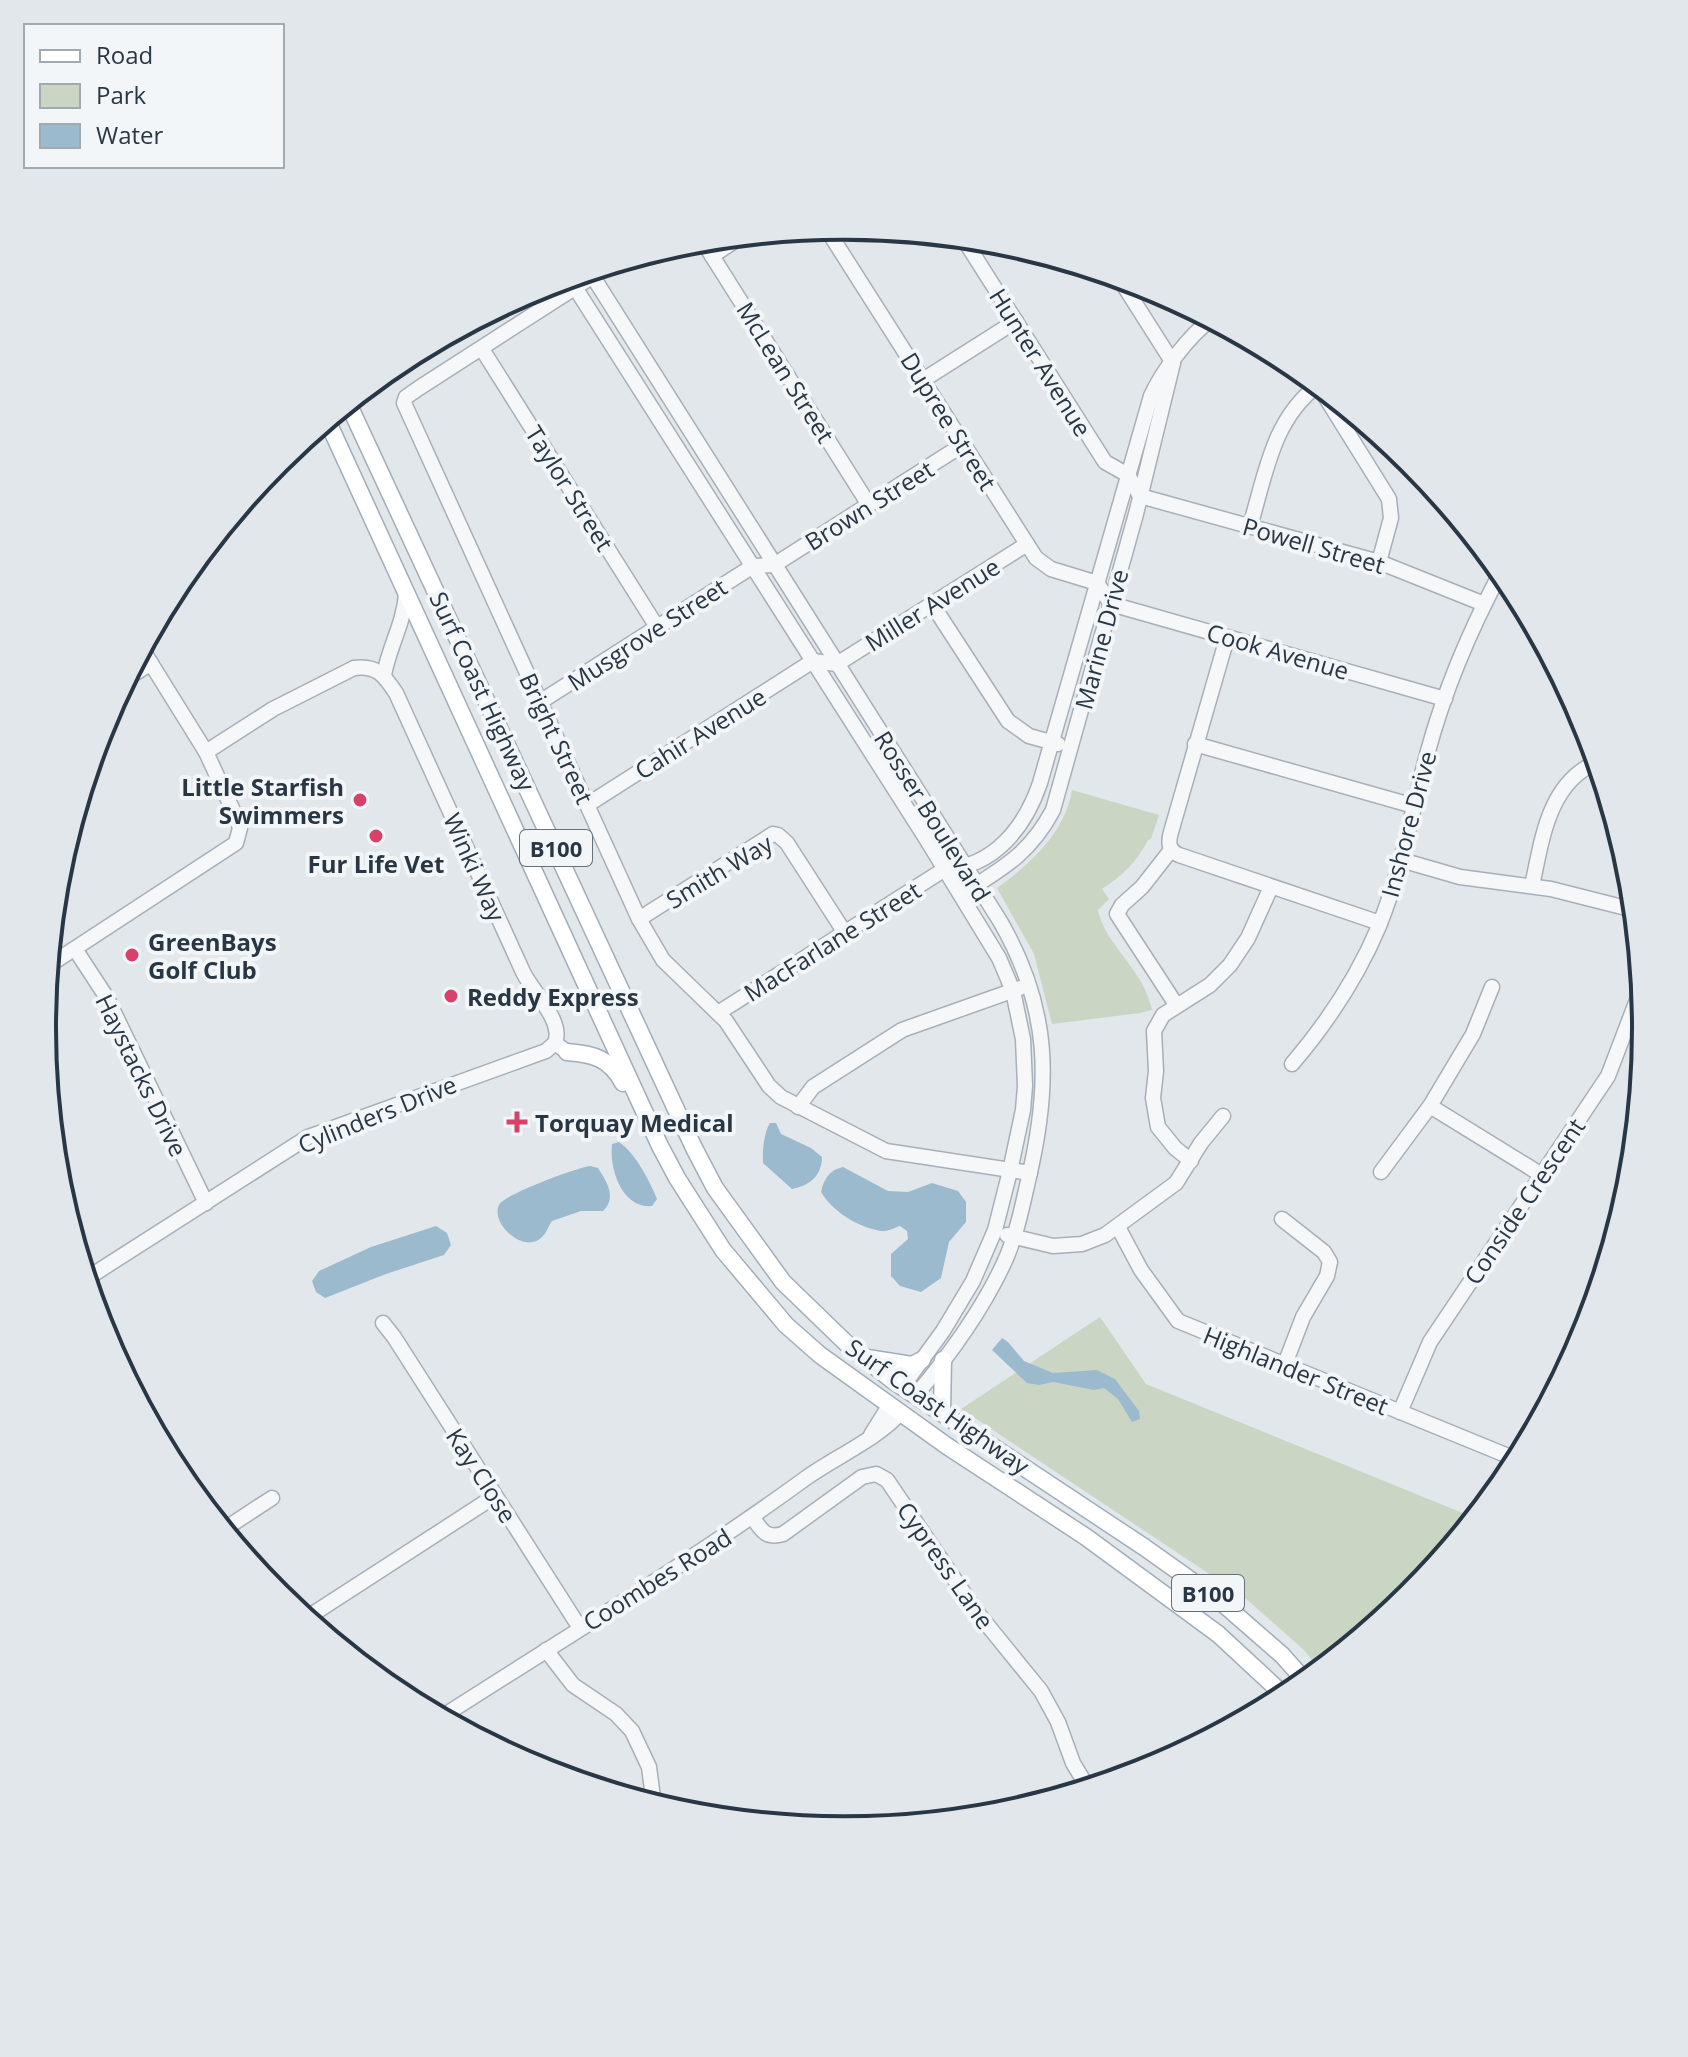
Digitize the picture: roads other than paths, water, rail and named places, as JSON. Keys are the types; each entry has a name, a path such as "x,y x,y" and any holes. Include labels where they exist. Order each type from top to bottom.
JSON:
{"main road":[{"name":"Surf Coast Highway","path":"357,409 715,1188 783,1282 865,1358 1220,1601 1298,1673"},
{"name":"Surf Coast Highway","path":"331,430 660,1146 723,1250 786,1325 820,1355 894,1409 1086,1537 1218,1634 1276,1688"},
{"path":"326,435 337,442"},
{"path":"561,1048 588,1053 611,1065 646,1130 660,1146"},
{"path":"865,1358 912,1365 922,1360"},
{"path":"942,1412 943,1360"},
{"path":"894,1409 910,1390"},
{"path":"1086,1537 1099,1517"}],"street":[{"name":"Dupree Street","path":"834,240 1036,558 1051,569 1097,583"},
{"path":"712,256 720,251"},
{"name":"Hunter Avenue","path":"972,251 1105,462 1128,475"},
{"name":"McLean Street","path":"710,253 869,505"},
{"name":"Rosser Boulevard","path":"595,281 977,884 1010,938 1030,984 1042,1035 1045,1071 1040,1122 1014,1238 991,1288 943,1360 910,1390"},
{"name":"Rosser Boulevard","path":"575,288 945,869 999,958 1013,991 1023,1039 1023,1110 995,1230 973,1281 922,1360 910,1390"},
{"path":"1129,294 1173,363"},
{"name":"Bright Street","path":"556,295 482,349 406,397 405,408 639,919 663,960 718,1013 737,1036 769,1086 781,1097 886,1151 1030,1173"},
{"path":"923,380 1016,321"},
{"name":"Marine Drive","path":"967,868 1006,842 1027,816 1040,783 1151,396 1184,344 1203,327"},
{"name":"Taylor Street","path":"482,349 657,627"},
{"name":"Marine Drive","path":"961,895 1022,854 1044,827 1053,810 1140,496 1173,363"},
{"path":"1250,526 1278,434 1298,401 1309,392"},
{"path":"1335,412 1389,499 1391,518 1379,562"},
{"name":"Brown Street","path":"774,565 964,444"},
{"path":"1128,475 1140,496"},
{"name":"Powell Street","path":"1140,496 1379,562 1484,604"},
{"name":"Miller Avenue","path":"837,664 1027,544"},
{"path":"753,566 774,565"},
{"name":"Musgrove Street","path":"540,702 753,566"},
{"path":"1097,583 1111,604"},
{"name":"Inshore Drive","path":"1292,1064 1326,1021 1362,961 1380,923 1401,860 1445,699 1494,585"},
{"path":"206,752 273,709 354,668 365,667 384,675 405,612 406,594"},
{"path":"932,604 1008,721 1021,732 1072,747"},
{"name":"Cook Avenue","path":"1111,604 1445,699"},
{"path":"1227,638 1171,832 1171,850 1380,923"},
{"path":"60,959 236,843 240,828 206,752 148,659"},
{"path":"813,661 837,664"},
{"name":"Cahir Avenue","path":"587,805 813,661"},
{"path":"144,668 151,663"},
{"name":"Winki Way","path":"384,675 396,693 523,972 554,1020 561,1048"},
{"path":"1195,744 1414,806"},
{"path":"1532,886 1554,802 1571,780 1587,768"},
{"name":"Smith Way","path":"639,919 773,834 787,843 845,933"},
{"path":"1171,850 1117,914 1177,1006"},
{"path":"1401,860 1471,880 1532,886 1622,906"},
{"path":"945,869 967,868"},
{"name":"MacFarlane Street","path":"718,1013 945,869"},
{"path":"1191,1161 1175,1148 1158,1127 1153,1098 1156,1071 1154,1031 1163,1015 1210,985 1230,965 1248,938 1271,887"},
{"name":"Haystacks Drive","path":"75,949 107,998 206,1203"},
{"path":"798,1107 808,1091 819,1082 902,1030 1030,984"},
{"path":"1381,1172 1430,1106 1473,1034 1492,987"},
{"name":"Conside Crescent","path":"1400,1412 1430,1342 1608,1076 1631,1015"},
{"name":"Cylinders Drive","path":"95,1273 308,1137 561,1048"},
{"path":"1430,1106 1542,1175"},
{"path":"995,1230 1014,1238 1053,1246 1082,1244 1118,1227 1176,1183 1201,1143 1223,1116"},
{"path":"1282,1219 1324,1252 1330,1262 1327,1276 1303,1317 1285,1364"},
{"name":"Highlander Street","path":"1118,1227 1141,1270 1178,1321 1506,1455"},
{"name":"Kay Close","path":"383,1323 580,1628"},
{"name":"Coombes Road","path":"450,1711 753,1518 808,1476 871,1435 894,1409"},
{"name":"Cypress Lane","path":"753,1518 764,1533 770,1536 783,1534 862,1477 876,1474 887,1480 976,1611 1041,1691 1083,1779"},
{"path":"315,1613 495,1496"},
{"path":"232,1524 272,1498"},
{"path":"546,1650 573,1685 616,1714 632,1731 649,1767 652,1793"}],"water":[{"path":"770,1123 776,1123 781,1134 811,1148 822,1157 820,1170 809,1183 792,1189 763,1163 764,1142"},
{"path":"619,1142 636,1160 650,1184 657,1199 652,1206 633,1201 620,1186 612,1154 612,1144"},
{"path":"590,1166 598,1168 609,1190 609,1200 603,1211 581,1211 552,1221 543,1236 535,1242 519,1240 504,1228 498,1213 499,1205 504,1200 542,1182"},
{"path":"843,1167 888,1191 908,1192 932,1183 958,1191 966,1202 966,1222 949,1242 941,1278 921,1292 900,1286 891,1276 891,1254 908,1239 907,1231 900,1226 886,1231 872,1229 847,1218 832,1206 821,1192 822,1187 831,1173"},
{"path":"436,1226 447,1233 451,1245 444,1255 325,1298 316,1292 312,1281 319,1271 371,1247"},
{"path":"1002,1338 1024,1361 1053,1373 1097,1370 1115,1379 1139,1411 1140,1419 1132,1422 1118,1399 1104,1388 1094,1390 1053,1382 1039,1385 1027,1383 992,1350"}],"place":[{"name":"Little Starfish Swimmers","path":"360,800"},
{"name":"Fur Life Vet","path":"376,836"},
{"name":"GreenBays Golf Club","path":"132,955"},
{"name":"Reddy Express","path":"451,996"},
{"name":"Torquay Medical","path":"517,1122"}]}
